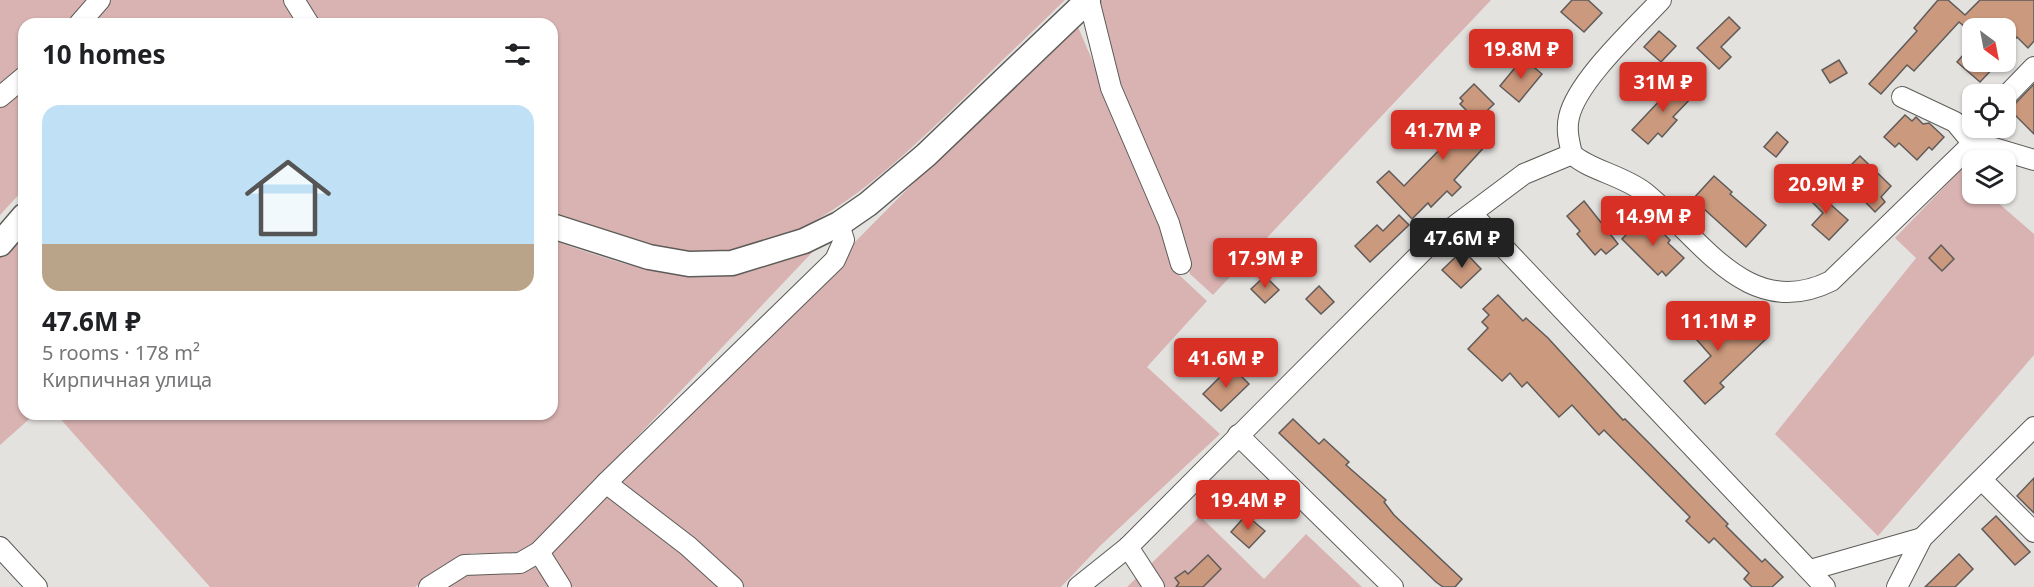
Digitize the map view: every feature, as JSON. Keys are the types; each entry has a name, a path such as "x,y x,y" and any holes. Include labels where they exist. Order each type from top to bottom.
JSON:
{"main road":[{"path":"558,228 649,257 688,264 732,263 804,241 839,224 926,156 1088,0"},
{"path":"0,244 18,223"}],"street":[{"path":"84,18 100,0"},
{"path":"294,0 305,18"},
{"path":"1088,0 1111,88 1169,223 1181,264"},
{"path":"1661,0 1584,85 1569,116 1567,136 1572,154 1581,162 1615,174 1644,192 1694,241 1743,282 1798,293 1815,289 1831,281 1980,139"},
{"path":"2016,86 2034,67"},
{"path":"0,97 18,82"},
{"path":"1902,96 1955,122 1980,139 2034,160"},
{"path":"1078,587 1128,547 1429,246 1473,215 1524,174 1572,154"},
{"path":"1473,215 1826,587"},
{"path":"429,587 464,565 520,563 539,552 606,483 835,260 844,240 839,224"},
{"path":"1903,584 1922,538 2034,427"},
{"path":"1238,435 1393,587"},
{"path":"1982,480 2034,532"},
{"path":"606,483 688,546 733,587"},
{"path":"1810,570 1922,538"},
{"path":"0,547 37,587"},
{"path":"1128,547 1154,587"},
{"path":"539,552 561,587"}],"shaded area":[{"path":"0,0 290,0 300,18 18,18 18,196 0,215"},
{"path":"302,0 1065,0 908,151 843,203 809,224 772,241 735,250 696,252 659,247 605,232 558,215 558,18 315,18"},
{"path":"1103,0 1491,0 1213,295 1190,274 1185,254 1089,14"},
{"path":"1075,20 1164,228 1176,272 1207,301 1147,367 1220,434 1101,545 1061,587 744,587 692,540 616,483"},
{"path":"1962,168 1962,204 2000,204 2034,234 2034,355 1878,536 1775,434 1916,258 1895,238"},
{"path":"18,233 18,420 28,420 0,445 0,251"},
{"path":"824,240 540,539 523,554 472,553 440,568 415,587 210,587 61,420 558,420 558,242 648,269 697,276 722,275 758,269"},
{"path":"608,491 725,587 440,587 466,572 515,570"},
{"path":"1200,516 1264,579 1306,534 1362,587 1127,587"}],"building":[{"path":"1572,0 1588,0 1602,13 1584,32 1561,12"},
{"path":"1938,0 1948,0 1965,15 1980,0 2034,0 2034,41 2028,48 2016,38 2016,18 1962,18 1962,25 1959,22 1914,71 1907,65 1881,94 1869,84 1917,31 1914,28"},
{"path":"1729,17 1740,28 1721,47 1731,57 1719,69 1697,48"},
{"path":"1659,31 1676,46 1661,62 1644,47"},
{"path":"1962,56 1962,66 1957,62"},
{"path":"1523,58 1542,74 1519,102 1500,86"},
{"path":"1839,60 1847,73 1830,83 1822,70"},
{"path":"1968,72 1990,72 1980,82"},
{"path":"1679,80 1694,95 1673,117 1677,120 1662,137 1658,133 1648,144 1632,130"},
{"path":"1474,84 1494,104 1470,127 1488,143 1454,180 1461,187 1452,196 1447,191 1431,207 1428,203 1412,219 1377,182 1389,171 1404,186 1448,141 1444,137 1468,112 1460,104 1463,101 1460,98"},
{"path":"2034,84 2034,134 2016,116 2016,103"},
{"path":"1905,115 1912,121 1916,117 1923,124 1929,123 1944,137 1932,150 1929,147 1917,160 1899,143 1895,147 1884,137"},
{"path":"1777,132 1788,142 1776,157 1764,147"},
{"path":"1860,156 1891,186 1881,197 1885,202 1875,212 1840,176"},
{"path":"1714,176 1732,192 1730,194 1766,225 1746,247 1693,199"},
{"path":"1811,187 1848,220 1829,240 1812,225 1823,213 1804,194"},
{"path":"1584,201 1618,244 1606,254 1601,249 1595,255 1577,234 1580,231 1567,216"},
{"path":"1399,215 1409,225 1370,262 1355,246 1377,225 1383,231"},
{"path":"1645,215 1684,258 1666,276 1662,271 1658,275 1622,239"},
{"path":"1941,245 1954,259 1942,271 1929,258"},
{"path":"1463,250 1481,269 1461,288 1442,270"},
{"path":"1265,276 1279,290 1265,303 1251,289"},
{"path":"1319,286 1334,302 1321,314 1306,299"},
{"path":"1498,295 1523,321 1526,318 1548,338 1623,420 1625,419 1728,524 1726,526 1762,562 1765,559 1783,577 1772,587 1752,587 1744,579 1749,573 1714,538 1709,543 1686,521 1690,517 1604,430 1599,435 1572,405 1559,417 1527,382 1522,387 1510,373 1502,381 1468,349 1488,328 1482,322 1489,315 1483,309"},
{"path":"1687,303 1716,334 1727,324 1735,332 1748,320 1766,339 1720,383 1724,387 1705,404 1684,381 1711,356 1675,315"},
{"path":"1231,366 1249,384 1221,411 1203,394"},
{"path":"1293,419 1319,444 1324,439 1349,462 1346,465 1386,500 1384,502 1394,515 1462,579 1455,587 1443,587 1436,582 1279,433"},
{"path":"2034,478 2034,513 2017,496"},
{"path":"1246,515 1265,531 1249,548 1231,532"},
{"path":"1996,516 2030,552 2015,565 1982,529"},
{"path":"1959,554 1973,569 1955,587 1925,587"},
{"path":"1208,555 1221,569 1203,587 1176,587 1179,583 1175,578 1185,571 1188,574"}]}
